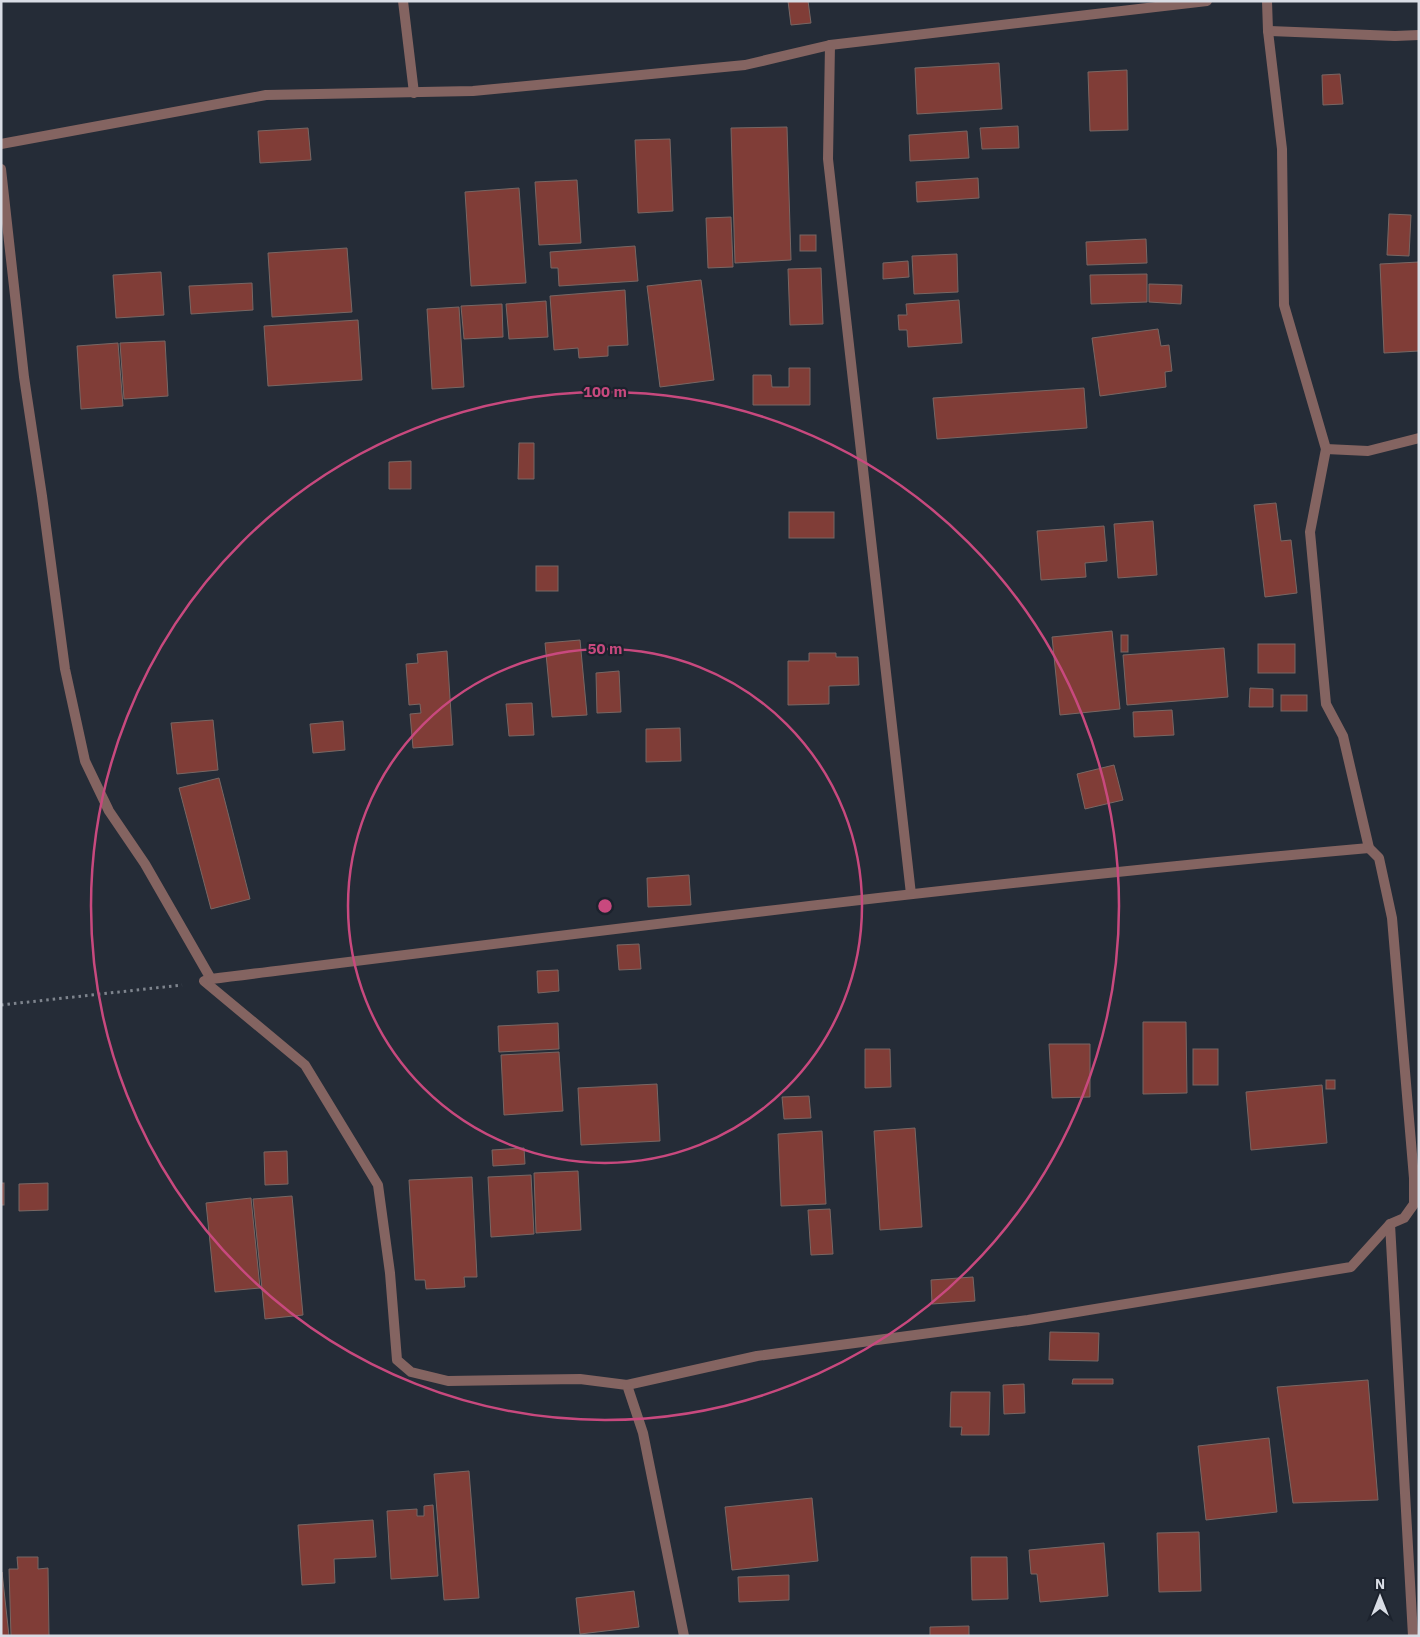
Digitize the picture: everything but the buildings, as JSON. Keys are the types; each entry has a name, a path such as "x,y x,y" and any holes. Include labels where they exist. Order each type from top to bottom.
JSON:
{"street":[{"path":"403,1 414,93"},
{"path":"1,144 266,95 473,92 745,65 830,45 1208,1"},
{"path":"1,169 24,378 65,669 85,761 109,811 145,864 208,980 305,1065 378,1185 390,1274 397,1360 411,1372 448,1382 580,1379 628,1385 757,1356 1028,1320 1351,1267 1390,1224 1404,1218 1414,1204 1414,1178 1392,918 1379,858 1369,848 1343,736 1326,704 1310,532 1326,449 1284,305 1282,150 1268,31 1267,1"},
{"path":"1268,31 1395,36 1419,35"},
{"path":"830,45 828,159 911,894"},
{"path":"1326,449 1368,451 1419,438"},
{"path":"208,980 911,894 1151,868 1369,848"},
{"path":"1390,1224 1413,1636"},
{"path":"628,1385 643,1433 684,1636"}],"path":[{"path":"1,1005 208,980"}]}
